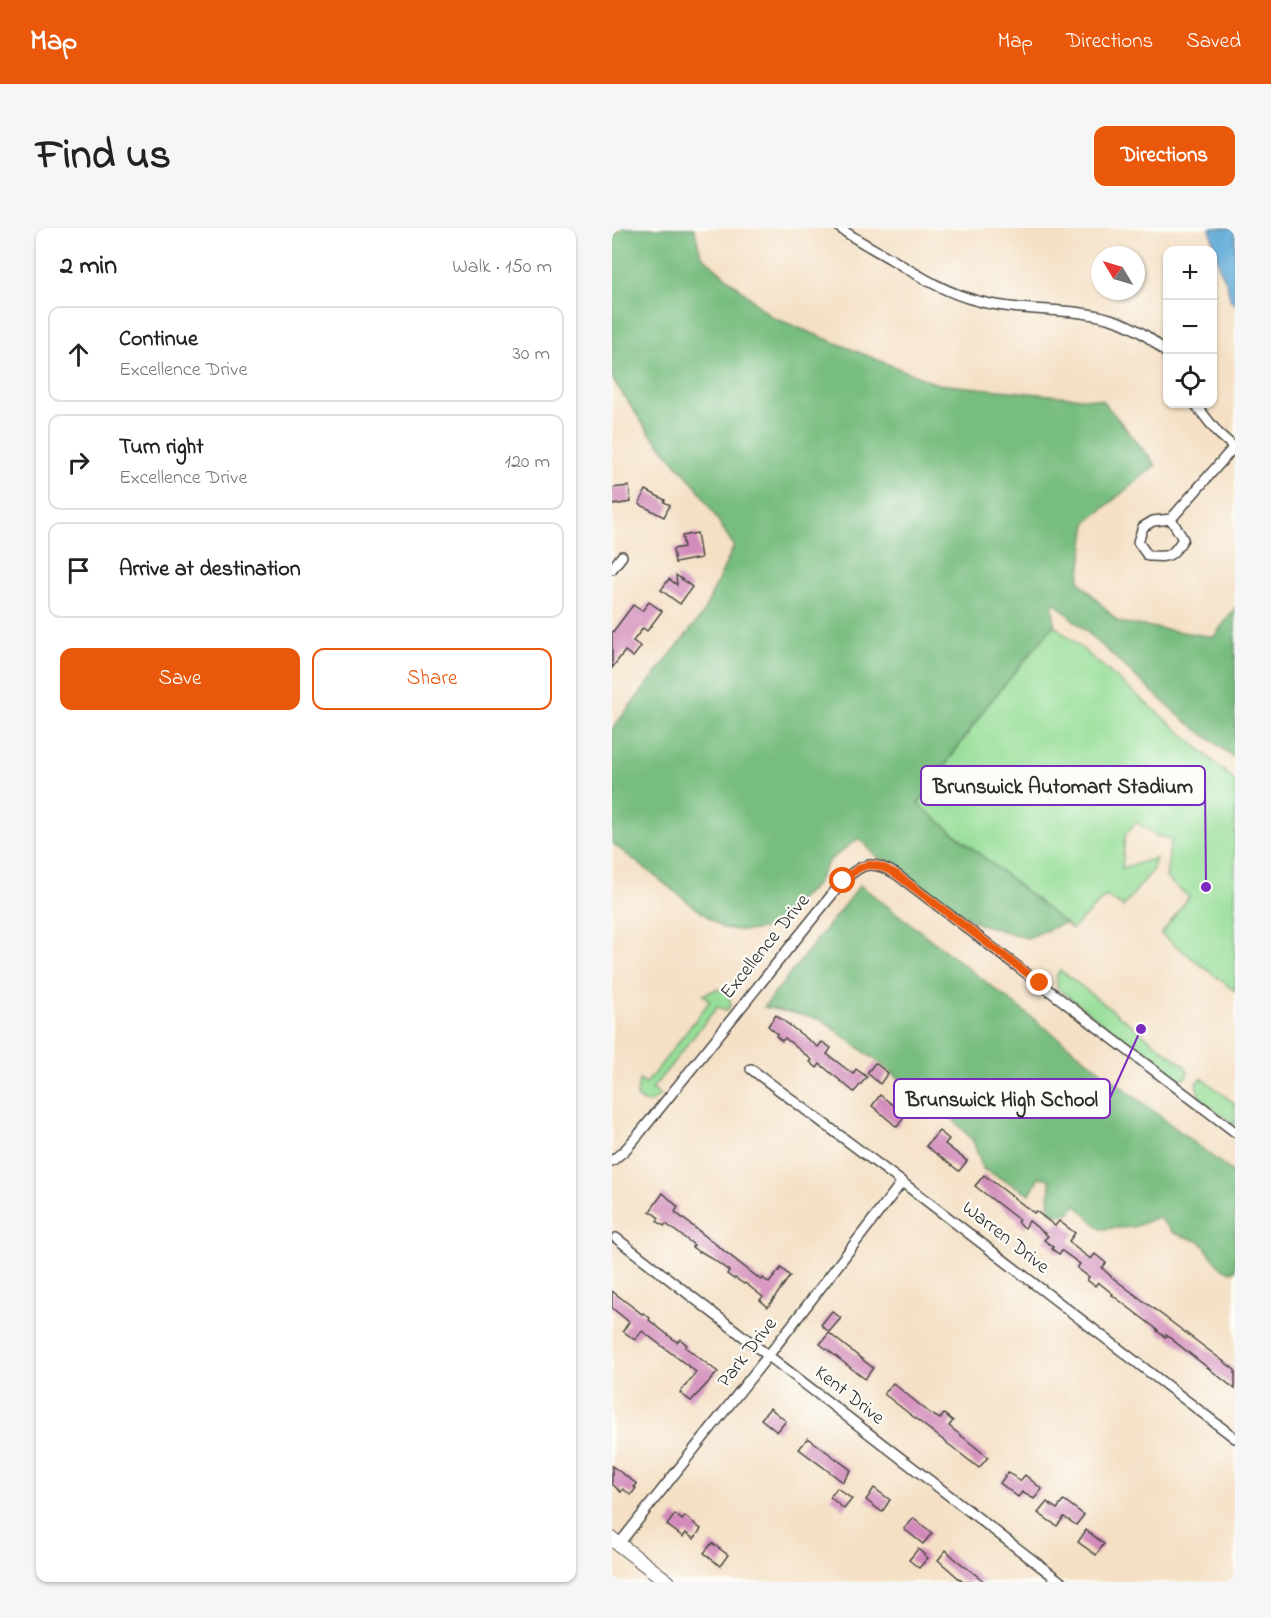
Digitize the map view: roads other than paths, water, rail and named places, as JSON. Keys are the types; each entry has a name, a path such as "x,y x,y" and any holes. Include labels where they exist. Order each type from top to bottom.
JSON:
{"street":[{"path":"840,228 936,286 957,295 1002,306 1086,312 1113,318 1146,334 1163,350"},
{"path":"1171,519 1183,540 1174,553 1164,556 1148,556 1138,542 1143,527 1153,521 1171,519 1234,447 1218,433 1198,408"},
{"path":"612,569 622,556"},
{"name":"Excellence Drive","path":"612,1161 639,1134 843,881 854,870 874,864 896,874 1235,1132"},
{"name":"Warren Drive","path":"751,1069 1235,1438"},
{"name":"Park Drive","path":"615,1542 768,1356 902,1182"},
{"name":"Kent Drive","path":"616,1238 1061,1582"},
{"path":"615,1542 668,1582"}],"water":[{"path":"1210,228 1235,228 1235,305 1230,299 1227,284 1220,269 1217,246 1214,246"}],"place":[{"name":"Brunswick Automart Stadium","path":"1206,887"},
{"name":"Brunswick High School","path":"1141,1029"}]}
